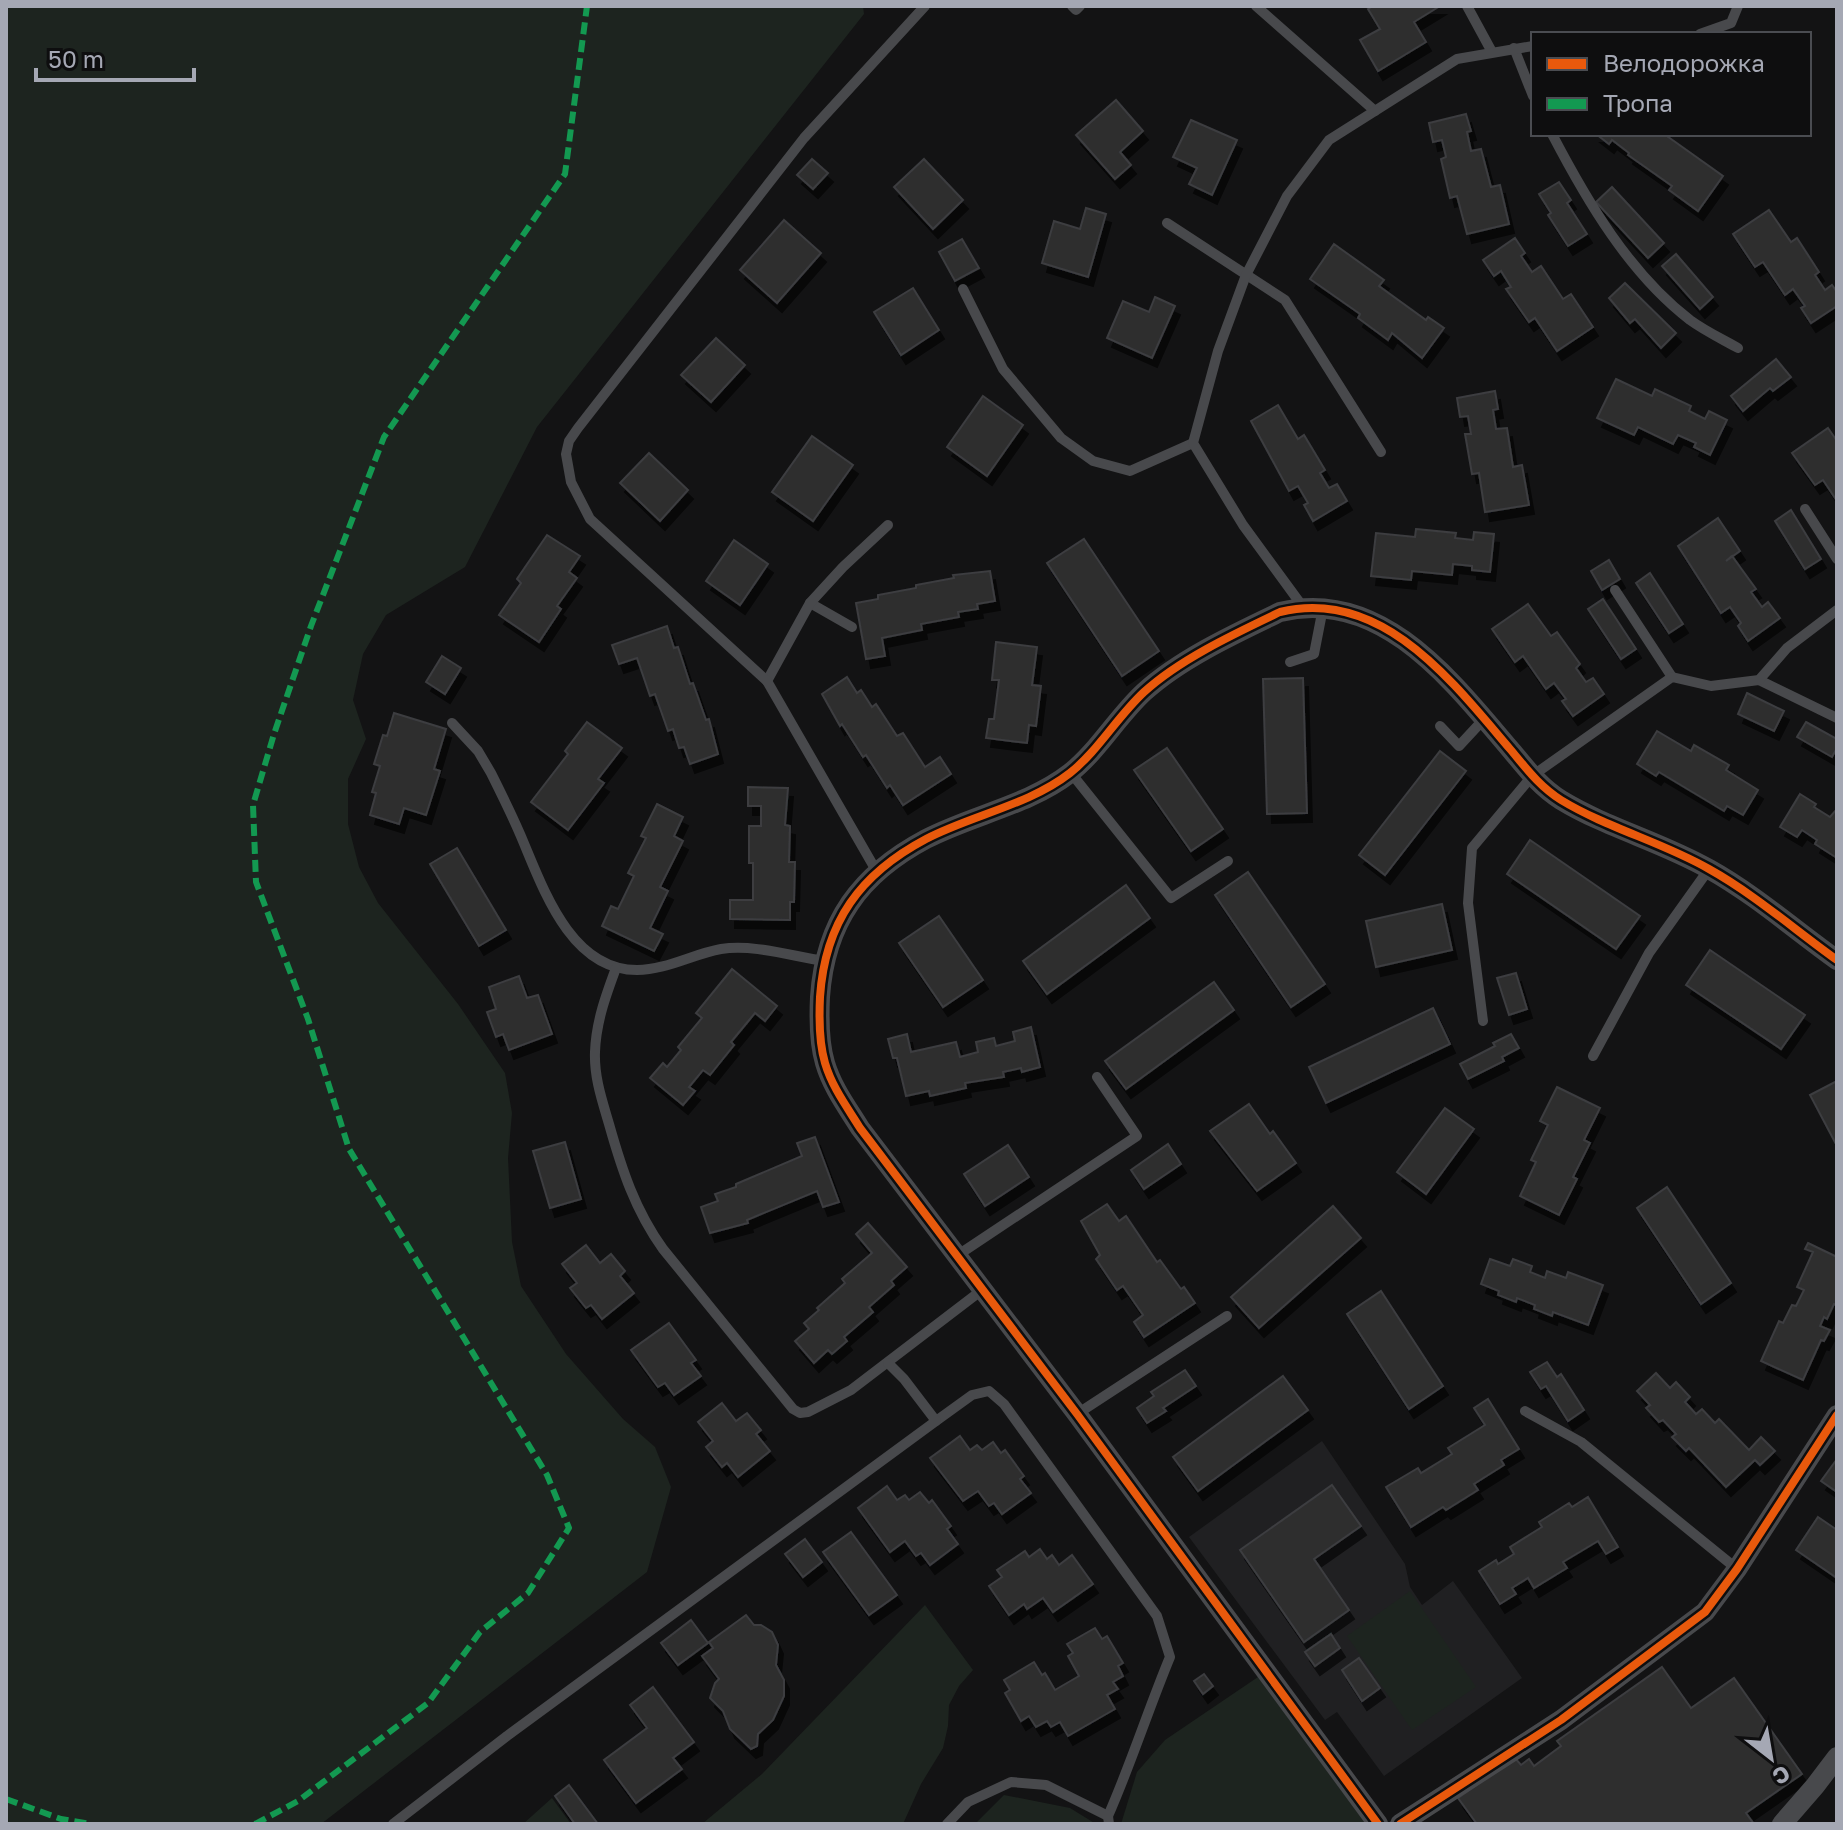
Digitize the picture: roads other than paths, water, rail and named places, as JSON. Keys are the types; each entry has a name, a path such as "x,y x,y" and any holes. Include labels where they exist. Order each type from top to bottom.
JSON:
{"street":[{"path":"1378,1824 1077,1414 860,1128 831,1080 824,1062 819,1009 824,961 843,911 877,872 926,839 1031,795 1071,773 1142,693 1166,674 1280,612 1313,607 1376,622 1396,633 1434,664 1546,790 1579,810 1709,869 1837,960"},
{"path":"1400,1824 1561,1720 1705,1612 1737,1569 1837,1415"},
{"path":"1782,1824 1837,1757"}],"lane":[{"path":"877,872 767,681 590,519 571,482 566,454 569,441 578,428 804,138 925,6"},
{"path":"1072,6 1076,10 1080,6"},
{"path":"1256,6 1375,111"},
{"path":"1467,6 1492,52"},
{"path":"1706,32 1731,23 1738,6"},
{"path":"1290,662 1314,654 1313,607 1243,525 1193,443 1218,351 1246,275 1287,196 1329,140 1457,59 1531,46"},
{"path":"1514,48 1531,91"},
{"path":"1553,136 1583,195 1646,279 1690,320 1738,348"},
{"path":"1167,223 1285,300 1381,452"},
{"path":"963,289 1003,369 1061,438 1093,461 1130,471 1193,443"},
{"path":"1805,509 1837,559"},
{"path":"767,681 810,603 888,525"},
{"path":"1615,590 1672,677 1711,686 1759,680 1837,718"},
{"path":"810,603 852,627"},
{"path":"1759,680 1787,648 1837,610"},
{"path":"1483,1021 1468,903 1472,848 1532,776 1672,677"},
{"path":"1440,726 1459,746 1484,719"},
{"path":"452,723 478,751 491,773 559,916 585,949 616,968 638,970 725,949 751,949 824,961"},
{"path":"1071,773 1171,898 1228,861"},
{"path":"1593,1056 1649,953 1709,869"},
{"path":"616,968 597,1030 595,1070 629,1190 650,1230 793,1409 800,1413 808,1412 851,1390 982,1290"},
{"path":"958,1255 1137,1136 1097,1077"},
{"path":"1077,1414 1227,1316"},
{"path":"888,1363 936,1421"},
{"path":"393,1824 936,1421 972,1395 989,1391 1004,1404 1157,1616 1170,1657 1109,1820 1046,1785 1011,1782 968,1802 947,1824"},
{"path":"1525,1411 1581,1442 1737,1569"}]}
